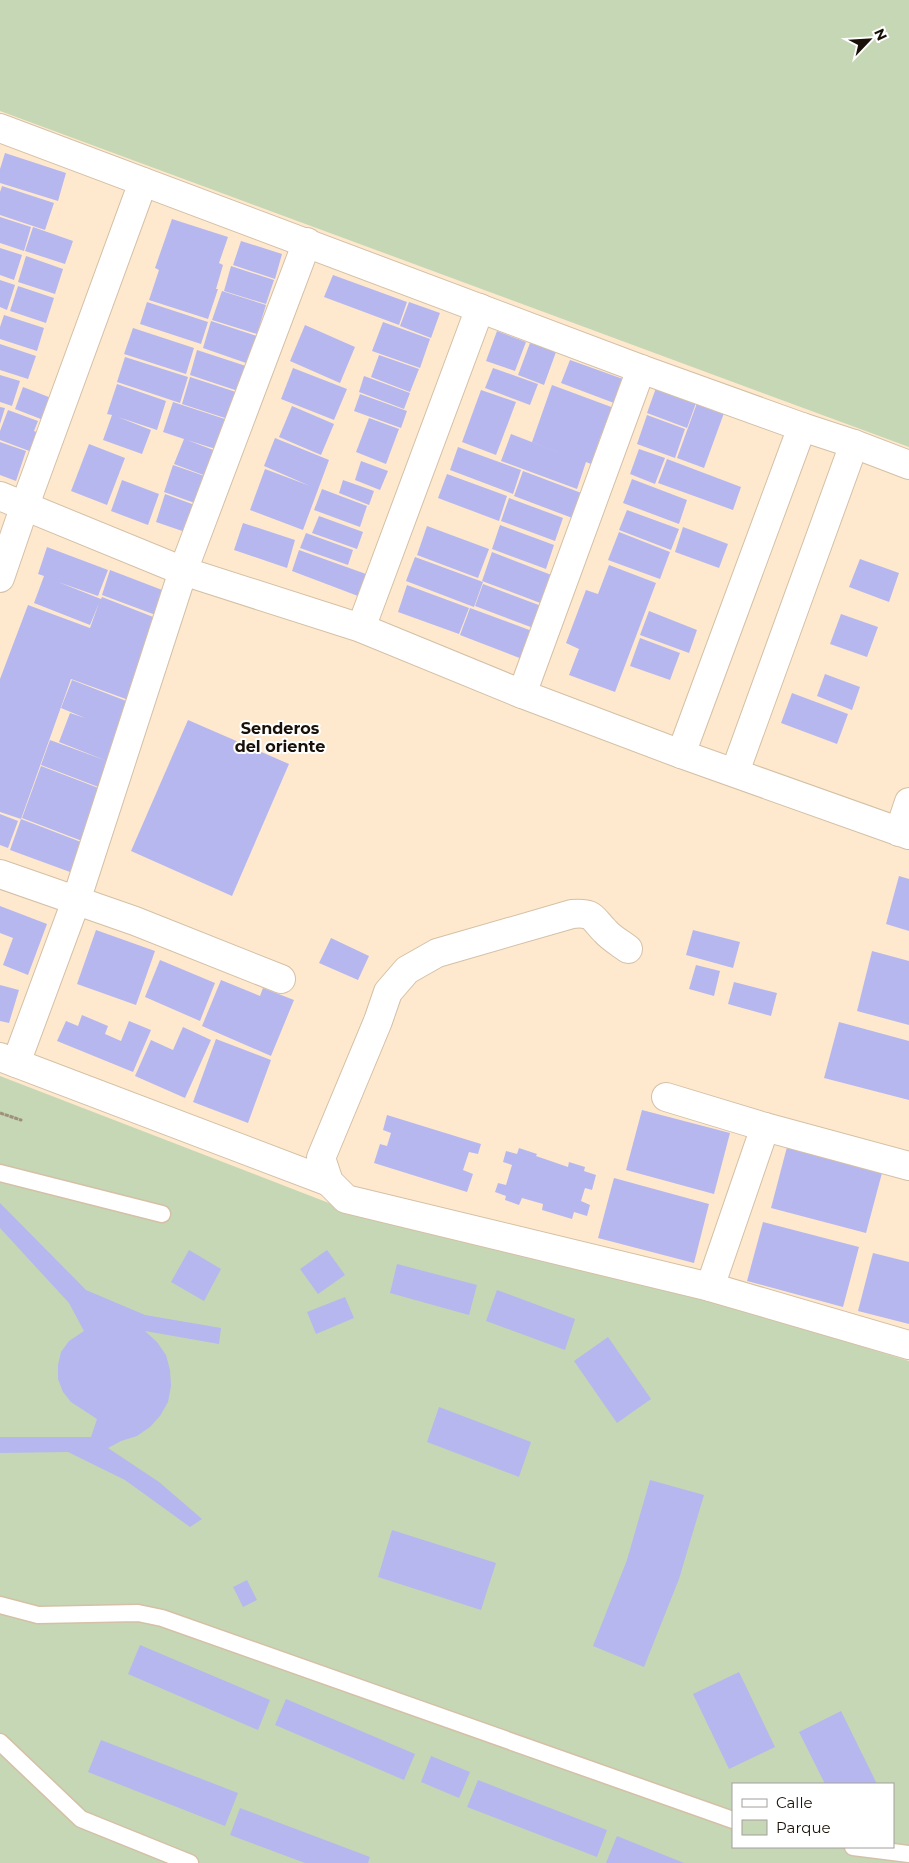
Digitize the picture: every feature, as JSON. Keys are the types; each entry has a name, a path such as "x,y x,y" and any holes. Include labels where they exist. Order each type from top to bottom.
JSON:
{"street":[{"path":"0,128 641,369 909,465"},
{"path":"0,578 12,500 143,182"},
{"path":"307,242 184,571 76,901 8,1060 329,1182"},
{"path":"361,628 480,308"},
{"path":"522,694 641,369"},
{"path":"681,754 802,427"},
{"path":"734,772 854,444"},
{"path":"12,500 184,571 361,628 522,694 681,754 904,834 909,802"},
{"path":"0,874 135,921 281,979"},
{"path":"628,949 605,932 593,916 583,912 437,953 407,970 388,992 378,1021 321,1158 329,1182 346,1200 710,1287 909,1345"},
{"path":"666,1097 765,1127 909,1166"},
{"path":"710,1287 765,1127"}],"lane":[{"path":"0,1173 162,1214"},
{"path":"0,1605 38,1615 138,1613 162,1618 732,1820"},
{"path":"0,1742 81,1819 190,1863"},
{"path":"861,1848 909,1854"}],"path":[{"path":"0,1113 21,1120"}],"green space":[{"path":"0,0 909,0 909,447 0,111"},
{"path":"0,1076 347,1210 708,1299 909,1361 909,1863 0,1863"}],"building":[{"path":"5,153 66,173 58,201 0,183 0,169"},
{"path":"2,186 54,203 45,230 0,215 0,192"},
{"path":"0,217 31,227 24,251 0,243"},
{"path":"172,219 228,237 219,263 223,265 216,289 218,289 208,319 149,300 159,270 155,268"},
{"path":"33,227 73,241 65,264 25,251"},
{"path":"241,241 282,254 275,279 233,265"},
{"path":"0,248 22,255 14,280 0,275"},
{"path":"26,256 63,269 55,294 18,282"},
{"path":"231,266 274,280 266,304 224,291"},
{"path":"333,275 407,302 399,325 324,297"},
{"path":"0,280 15,285 7,310 0,307"},
{"path":"18,286 54,298 46,323 10,311"},
{"path":"222,291 266,305 257,334 212,320"},
{"path":"147,302 208,322 201,344 140,324"},
{"path":"409,302 440,313 431,338 400,326"},
{"path":"4,315 44,328 37,351 0,339 0,327"},
{"path":"211,321 257,336 249,364 203,348"},
{"path":"383,322 430,339 420,368 372,351"},
{"path":"305,325 355,347 340,383 290,361"},
{"path":"133,328 194,348 186,374 124,354"},
{"path":"497,331 526,342 515,371 486,361"},
{"path":"530,343 556,352 544,385 518,375"},
{"path":"0,344 36,356 28,379 0,370"},
{"path":"197,350 249,367 241,392 190,375"},
{"path":"379,355 419,369 410,392 371,377"},
{"path":"125,357 188,377 180,403 117,382"},
{"path":"570,360 623,379 614,403 561,383"},
{"path":"293,368 347,389 334,420 281,399"},
{"path":"493,368 538,384 530,405 485,388"},
{"path":"0,375 20,381 12,406 0,402"},
{"path":"364,376 410,393 404,409 359,392"},
{"path":"190,377 242,394 234,421 182,404"},
{"path":"117,384 166,401 157,430 118,417 151,430 142,454 103,440 112,415 107,414"},
{"path":"552,385 614,408 604,436 601,435 591,464 586,462 577,489 501,461 511,434 576,459 532,442"},
{"path":"23,387 59,401 51,423 15,409"},
{"path":"656,388 696,403 687,428 647,413"},
{"path":"481,390 516,402 496,455 462,442"},
{"path":"360,394 407,411 401,428 354,411"},
{"path":"173,402 234,422 225,452 187,440 224,454 214,479 174,464 184,439 163,432"},
{"path":"697,403 724,413 704,468 677,458"},
{"path":"292,406 334,424 321,455 279,437"},
{"path":"0,407 5,408 0,424"},
{"path":"8,410 38,421 34,431 47,436 40,455 0,440 0,431"},
{"path":"647,415 685,429 675,458 637,444"},
{"path":"369,418 399,429 386,464 356,452"},
{"path":"275,438 329,460 303,530 250,510 265,469 310,486 264,466"},
{"path":"0,442 26,451 16,481 0,475"},
{"path":"89,444 125,458 107,505 71,491"},
{"path":"458,447 521,470 513,494 450,470"},
{"path":"639,449 665,458 655,484 630,474"},
{"path":"667,459 741,487 733,510 658,483"},
{"path":"361,461 388,471 380,490 355,480"},
{"path":"173,465 213,479 203,506 164,492"},
{"path":"523,471 584,494 575,519 514,496"},
{"path":"447,474 507,496 499,521 438,498"},
{"path":"632,479 687,500 679,524 623,503"},
{"path":"122,480 159,494 148,525 111,511"},
{"path":"343,480 374,491 369,505 339,493"},
{"path":"322,489 367,506 360,527 314,510"},
{"path":"165,494 200,507 191,534 156,522"},
{"path":"509,498 563,518 555,541 501,521"},
{"path":"627,510 679,529 671,550 619,530"},
{"path":"319,516 363,532 357,549 312,533"},
{"path":"243,523 295,540 287,568 234,550"},
{"path":"500,525 554,545 546,569 492,549"},
{"path":"427,526 489,549 478,578 417,555"},
{"path":"683,527 728,544 719,568 675,552"},
{"path":"619,532 670,552 660,579 608,560"},
{"path":"306,533 353,550 348,565 300,548"},
{"path":"47,547 108,570 98,596 58,582 161,620 134,702 71,679 21,819 0,812 0,679 28,605 90,628 99,603 90,625 34,603 44,576 38,574"},
{"path":"299,550 366,574 358,596 292,571"},
{"path":"492,552 554,576 543,604 482,581"},
{"path":"415,557 483,582 474,607 406,581"},
{"path":"860,559 899,573 889,602 849,587"},
{"path":"609,565 656,583 615,692 569,675 579,649 566,643 586,590 598,594"},
{"path":"110,570 170,593 161,617 102,595"},
{"path":"483,584 544,607 536,629 475,606"},
{"path":"407,585 469,608 459,634 398,612"},
{"path":"470,608 532,631 522,659 460,635"},
{"path":"649,611 697,630 689,653 640,635"},
{"path":"841,614 878,627 867,657 830,644"},
{"path":"640,638 680,653 670,680 630,666"},
{"path":"825,674 860,687 852,710 817,696"},
{"path":"72,680 134,704 101,788 41,765 50,740 107,761 59,742 70,713 85,718 61,708"},
{"path":"792,693 848,714 837,744 781,723"},
{"path":"188,720 289,764 232,896 131,851"},
{"path":"41,766 101,789 82,841 22,818"},
{"path":"0,814 18,821 8,848 0,845"},
{"path":"21,819 81,842 70,872 10,850"},
{"path":"899,876 909,879 909,931 886,924"},
{"path":"0,906 47,924 28,975 3,965 13,938 0,933"},
{"path":"96,930 155,951 136,1005 77,984"},
{"path":"693,930 740,942 733,968 686,955"},
{"path":"331,938 369,956 358,980 319,963"},
{"path":"872,951 909,961 909,1025 857,1011"},
{"path":"160,960 215,983 200,1021 145,997"},
{"path":"696,965 720,971 714,996 689,989"},
{"path":"221,980 260,996 263,988 294,1000 271,1056 202,1026"},
{"path":"734,982 777,993 771,1016 728,1004"},
{"path":"0,985 19,990 9,1023 0,1021"},
{"path":"82,1015 108,1026 105,1034 121,1041 129,1021 151,1030 133,1072 57,1041 66,1021 78,1026"},
{"path":"839,1022 909,1041 909,1100 824,1078"},
{"path":"183,1027 211,1040 185,1098 135,1076 151,1040 173,1050"},
{"path":"216,1039 271,1060 248,1123 193,1102"},
{"path":"642,1110 730,1133 714,1194 626,1170"},
{"path":"387,1115 481,1144 478,1154 469,1152 463,1170 473,1174 467,1192 374,1163 380,1144 387,1146 391,1133 383,1130"},
{"path":"787,1147 882,1173 866,1233 771,1208"},
{"path":"519,1148 568,1167 569,1162 585,1167 584,1171 596,1175 592,1190 585,1188 581,1201 590,1205 587,1216 574,1212 572,1219 542,1210 543,1204 522,1198 519,1205 505,1200 506,1196 495,1192 498,1183 506,1185 512,1165 503,1162 506,1151 517,1154"},
{"path":"614,1178 709,1204 694,1263 598,1238"},
{"path":"0,1203 86,1290 145,1315 221,1328 219,1344 145,1331 157,1342 166,1355 170,1370 171,1386 168,1402 160,1416 150,1427 137,1436 108,1448 159,1482 202,1519 190,1527 125,1480 68,1452 0,1453 0,1437 91,1437 97,1419 71,1402 63,1392 58,1379 58,1365 61,1352 69,1341 84,1331 69,1303 0,1228"},
{"path":"763,1222 859,1247 843,1307 747,1281"},
{"path":"189,1250 221,1269 204,1301 171,1282"},
{"path":"327,1250 345,1275 318,1294 300,1269"},
{"path":"873,1253 909,1262 909,1324 858,1311"},
{"path":"397,1264 477,1285 469,1315 390,1293"},
{"path":"497,1290 575,1319 565,1350 486,1321"},
{"path":"345,1297 354,1318 316,1334 307,1312"},
{"path":"608,1337 651,1399 617,1423 574,1361"},
{"path":"439,1407 531,1442 519,1477 427,1442"},
{"path":"650,1480 704,1495 679,1579 644,1667 593,1646 627,1560"},
{"path":"392,1530 496,1563 481,1610 378,1577"},
{"path":"247,1580 257,1600 243,1607 233,1587"},
{"path":"140,1645 270,1700 258,1730 128,1674"},
{"path":"739,1672 775,1747 729,1769 693,1694"},
{"path":"286,1699 415,1754 404,1780 275,1725"},
{"path":"841,1711 877,1783 824,1783 799,1732"},
{"path":"101,1740 238,1793 225,1826 88,1772"},
{"path":"431,1756 470,1772 459,1798 421,1782"},
{"path":"478,1780 607,1830 597,1857 467,1807"},
{"path":"240,1808 370,1857 368,1863 305,1863 230,1835"},
{"path":"617,1836 684,1863 606,1863"}],"district":[{"name":"Senderos del oriente","path":"280,737"}]}
